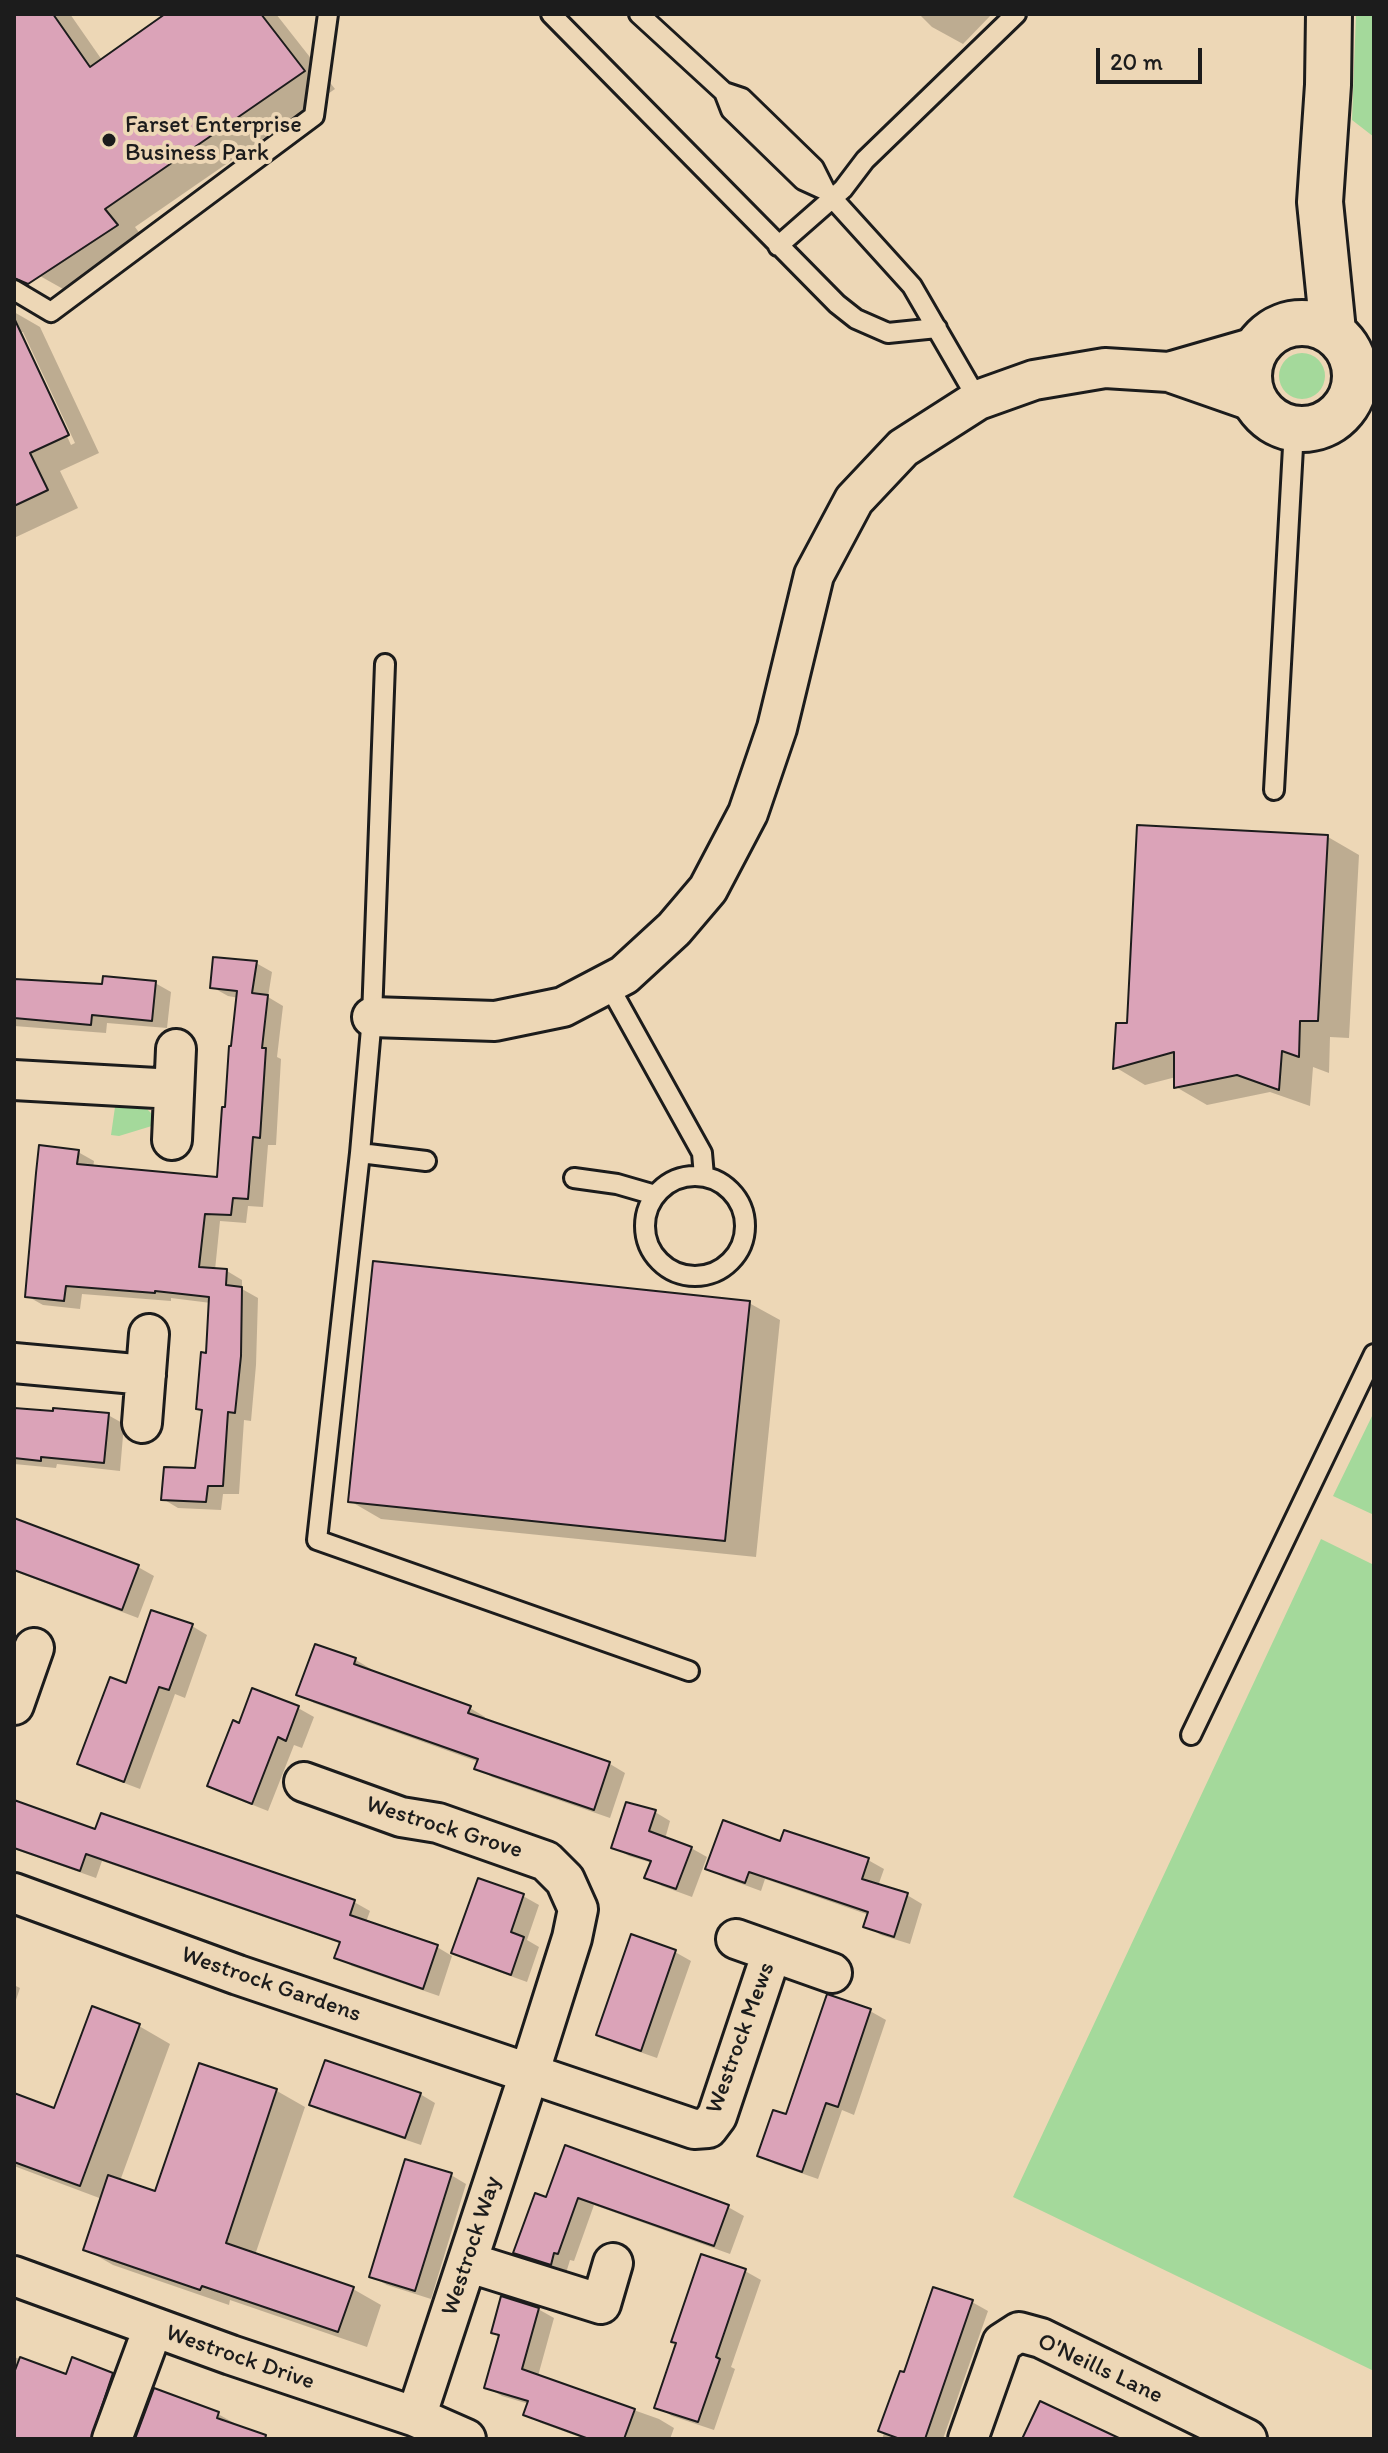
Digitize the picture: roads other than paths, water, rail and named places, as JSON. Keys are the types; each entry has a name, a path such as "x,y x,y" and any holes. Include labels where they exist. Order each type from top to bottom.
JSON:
{"street":[{"path":"1320,202 1352,346 1356,372 1353,396 1360,402 1318,427 1294,429 1272,420 1255,402 1248,379 1252,355 1273,335 1320,202 1329,14"},
{"path":"1169,372 1311,322 1352,346"},
{"path":"372,1017 495,1021 563,1007 624,975 674,929 708,889 748,813 777,728 814,575 854,500 903,448 978,400 1034,380 1105,368 1169,372 1255,402"},
{"path":"172,1140 176,1049"},
{"path":"14,1080 174,1089"},
{"path":"142,1423 149,1334"},
{"path":"14,1363 146,1375"},
{"path":"14,1705 34,1648"},
{"name":"Westrock Grove","path":"304,1782 401,1817 438,1823 546,1861 565,1880 578,1909 572,1938 529,2074"},
{"name":"Westrock Gardens","path":"14,1893 238,1975 529,2074"},
{"path":"736,1939 832,1973"},
{"name":"Westrock Mews","path":"529,2074 694,2129 708,2128 717,2116 772,1952"},
{"name":"Westrock Way","path":"416,2417 529,2074"},
{"path":"467,2262 601,2304 613,2263"},
{"name":"Westrock Drive","path":"14,2276 153,2328 416,2417 466,2439"},
{"path":"112,2439 153,2328"},
{"name":"O'Neills Lane","path":"968,2439 1002,2343 1019,2332 1041,2338 1247,2439"}],"lane":[{"path":"14,290 51,312 314,116 328,14"},
{"path":"551,14 837,304 856,319 888,333 937,328"},
{"path":"639,14 724,92 742,98 814,168 829,194 912,286 978,400"},
{"path":"778,246 1016,14"},
{"path":"1274,790 1294,429"},
{"path":"385,664 372,1017 317,1540 689,1671"},
{"path":"608,984 702,1153 704,1176"},
{"path":"360,1153 426,1161"},
{"path":"704,1176 730,1189 739,1201 746,1229 736,1256 726,1266 699,1277 670,1270 650,1250 645,1236 644,1222 655,1195 677,1178 704,1176"},
{"path":"574,1178 617,1184 655,1195"},
{"path":"1191,1735 1374,1354"}],"place":[{"name":"Farset Enterprise Business Park","path":"109,140"}]}
